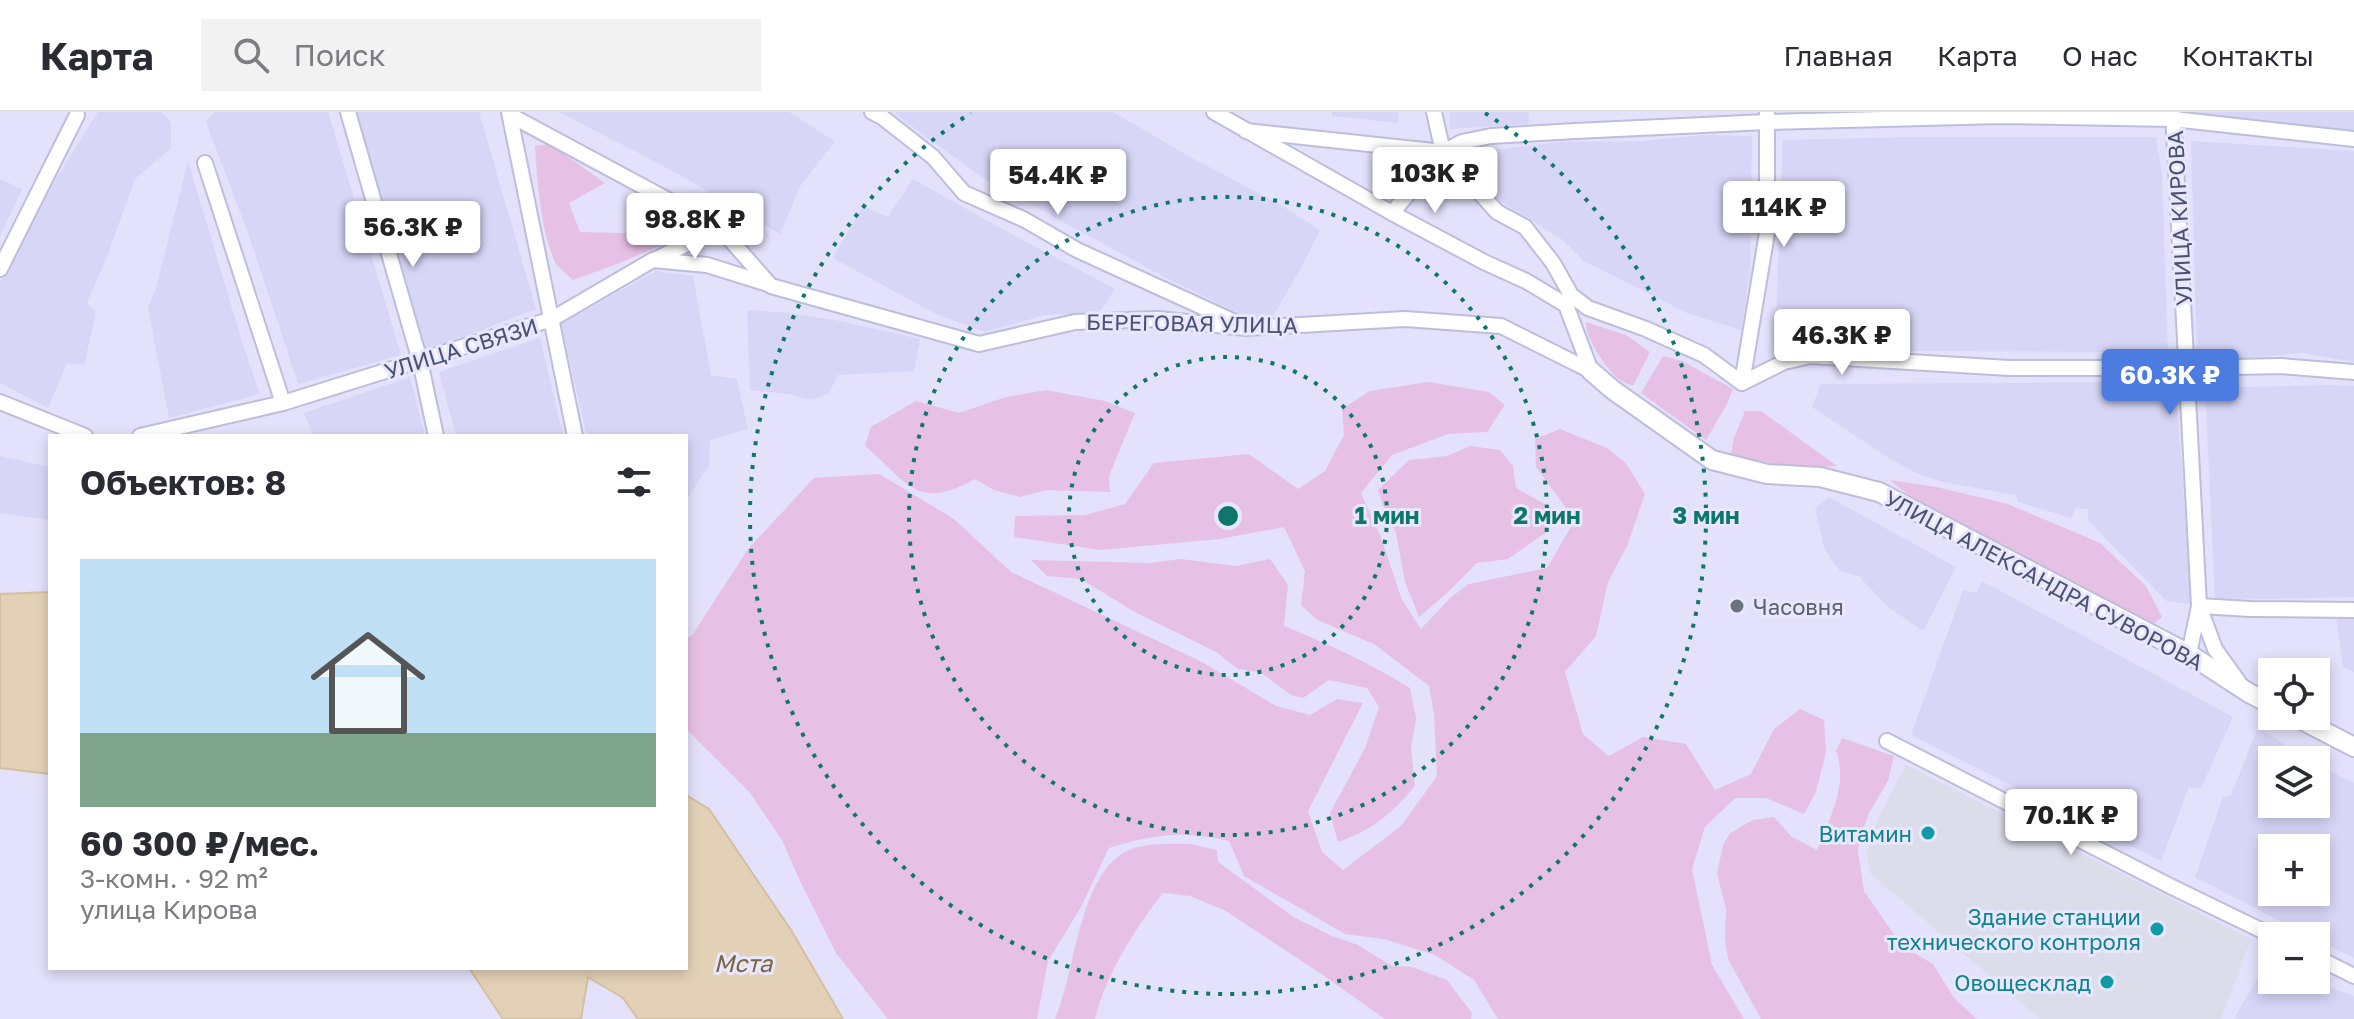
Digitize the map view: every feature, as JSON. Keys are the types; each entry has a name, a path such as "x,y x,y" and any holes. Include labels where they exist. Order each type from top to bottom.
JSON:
{"street":[{"path":"348,112 420,361 436,434"},
{"path":"872,112 933,157 964,193 1025,220 1077,250 1246,328"},
{"name":"УЛИЦА АЛЕКСАНДРА СУВОРОВА","path":"1214,112 1392,213 1526,281 1566,305 1591,371 1712,460 1767,474 1820,477 1879,492 2189,654 2258,698"},
{"path":"1434,112 1443,152 1497,212 1525,227 1553,263 1571,295 1588,308 1704,355 1742,383"},
{"path":"510,113 720,228 771,286"},
{"path":"510,113 575,434"},
{"path":"0,269 77,115"},
{"path":"1392,213 1443,152 1462,142 1491,136 1767,117 2173,116 2354,139"},
{"name":"УЛИЦА КИРОВА","path":"2173,116 2199,606 2215,649 2249,693"},
{"path":"1742,383 1767,233 1767,117"},
{"path":"1246,131 1443,152"},
{"path":"205,163 283,403"},
{"name":"УЛИЦА СВЯЗИ","path":"149,434 283,403 552,319 653,260 720,228"},
{"path":"653,260 707,265 771,286"},
{"name":"БЕРЕГОВАЯ УЛИЦА","path":"771,286 979,344 1075,322 1158,319 1246,328 1405,319 1501,326 1591,371"},
{"path":"1742,383 1784,362 1810,356 2009,368 2281,366 2354,372"},
{"path":"0,402 80,434"},
{"path":"2189,654 2199,606 2354,610"},
{"path":"2321,730 2354,747"},
{"path":"1887,741 2258,929"},
{"path":"2330,964 2354,976"}],"shaded area":[{"path":"98,112 162,112 171,123 171,148 135,179 87,302 96,312 84,365 67,363 48,408 0,383 0,281 25,228"},
{"path":"214,112 328,112 401,355 298,384 248,233 206,122"},
{"path":"356,112 479,112 536,309 425,352"},
{"path":"559,112 789,112 835,141 801,185 780,234 671,170"},
{"path":"896,112 1113,112 1320,230 1267,327 1166,278 983,178"},
{"path":"1332,112 1398,112 1398,123 1332,116"},
{"path":"1450,112 1529,112 1528,124 1450,129"},
{"path":"2354,112 2354,133 2189,114"},
{"path":"1704,135 1752,136 1750,271 1741,330 1687,313 1584,261 1563,240 1482,190 1484,151 1560,142 1640,141"},
{"path":"2156,137 2162,175 2168,350 1907,351 1775,342 1783,140"},
{"path":"2191,141 2354,151 2354,362 2303,353 2197,363"},
{"path":"550,144 605,183 569,203 580,232 624,233 677,222 694,231 573,280 555,262 543,220 535,146"},
{"path":"188,161 260,394 169,418 148,308 156,288"},
{"path":"0,179 22,189 0,236"},
{"path":"913,179 1115,289 1099,313 1045,315 984,332 934,313 833,258 863,206 888,217"},
{"path":"656,271 693,276 711,375 737,379 748,429 710,440 709,466 688,497 688,434 587,434 561,324"},
{"path":"747,310 840,321 920,339 914,371 838,375 829,393 812,400 750,390"},
{"path":"1586,322 1626,335 1650,352 1633,386 1618,378 1606,365 1592,343"},
{"path":"540,338 563,434 455,434 439,372"},
{"path":"1663,356 1682,361 1733,389 1706,440 1641,393"},
{"path":"410,377 424,434 312,434 304,413"},
{"path":"1428,382 1489,392 1505,405 1487,432 1448,434 1392,455 1361,493 1381,537 1402,600 1421,629 1451,597 1469,584 1547,568 1575,520 1536,467 1535,439 1560,429 1607,448 1626,463 1645,494 1627,546 1608,582 1596,636 1565,672 1583,734 1609,756 1643,737 1686,744 1715,790 1751,774 1774,729 1800,709 1824,720 1826,752 1816,792 1804,814 1766,798 1735,798 1705,827 1692,869 1712,965 1744,1019 1498,1019 1474,980 1435,955 1384,939 1345,934 1244,876 1229,841 1183,835 1140,839 1109,848 1081,907 1048,961 1037,1019 888,1019 836,953 782,840 750,793 688,731 688,638 748,549 814,478 879,474 954,519 1011,572 1202,662 1276,706 1310,715 1337,699 1363,703 1308,811 1322,852 1343,870 1401,826 1437,776 1434,714 1429,686 1374,644 1317,620 1301,605 1305,571 1284,527 1220,539 1100,550 1014,537 1015,516 1085,515 1125,504 1154,463 1249,454 1298,489 1325,471 1344,435 1342,409 1370,391"},
{"path":"2176,382 2191,604 2166,601 2088,520 2088,509 2076,508 2071,518 2018,502 2016,495 1942,482 1916,473 1812,407 1821,384"},
{"path":"2354,386 2354,597 2215,598 2205,388"},
{"path":"1046,390 1105,401 1135,413 1109,476 1110,492 1046,490 1020,497 994,490 975,479 955,489 926,493 903,481 865,446 871,427 916,401 959,413 1006,397"},
{"path":"1745,411 1761,411 1837,466 1811,468 1730,458"},
{"path":"1470,446 1500,450 1513,466 1516,488 1557,511 1548,531 1508,559 1477,563 1419,617 1405,582 1396,533 1378,490 1409,460 1447,456"},
{"path":"0,456 48,467 48,520 0,513"},
{"path":"1890,480 2008,504 2100,543 2146,586 2162,617 2149,628 1917,502"},
{"path":"1829,497 1956,567 1923,631 1887,606 1859,576 1840,571 1825,550 1815,509"},
{"path":"1181,559 1236,566 1270,559 1288,585 1284,626 1348,654 1410,688 1416,718 1411,748 1415,786 1381,820 1338,842 1330,813 1365,748 1379,707 1367,688 1329,680 1303,698 1291,695 1260,672 1238,669 1216,652 1133,611 1081,579 1047,576 1031,560 1150,563"},
{"path":"1982,581 2233,717 2201,788 2189,787 2161,861 1911,735 1963,590 1977,593"},
{"path":"2336,616 2354,617 2354,672 2343,667"},
{"path":"2258,727 2258,730 2287,746 2258,746 2258,818 2330,818 2330,771 2354,783 2354,958 2330,946 2330,922 2282,922 2195,877 2223,797 2231,795"},
{"path":"1842,738 1894,756 1888,781 1869,813 1861,835 1858,851 1864,891 1902,946 1933,964 1954,998 1977,1019 1761,1019 1728,959 1726,909 1717,874 1723,845 1730,833 1753,820 1774,817 1792,837 1817,850 1839,788 1836,751"},
{"path":"1906,765 2251,939 2221,1019 2040,1019 1870,873 1867,851 1880,814"},
{"path":"1191,844 1217,850 1218,862 1295,918 1358,945 1392,966 1412,967 1447,980 1472,1013 1471,1019 1385,1019 1224,910 1190,896 1163,893 1123,953 1095,1019 1055,1019 1087,905 1109,865 1125,852 1140,847"},
{"path":"2258,977 2258,994 2330,994 2330,987 2354,996 2354,1019 2235,1017"}],"water":[{"path":"48,592 48,774 0,768 0,594"},
{"name":"Мста","path":"688,796 709,809 791,930 843,1019 638,1019 623,998 588,977 581,1019 503,1019 470,970 688,970"}],"place":[{"name":"Часовня","path":"1737,606"},
{"name":"Витамин","path":"1928,833"},
{"name":"Здание станции технического контроля","path":"2157,929"},
{"name":"Овощесклад","path":"2107,982"}]}
